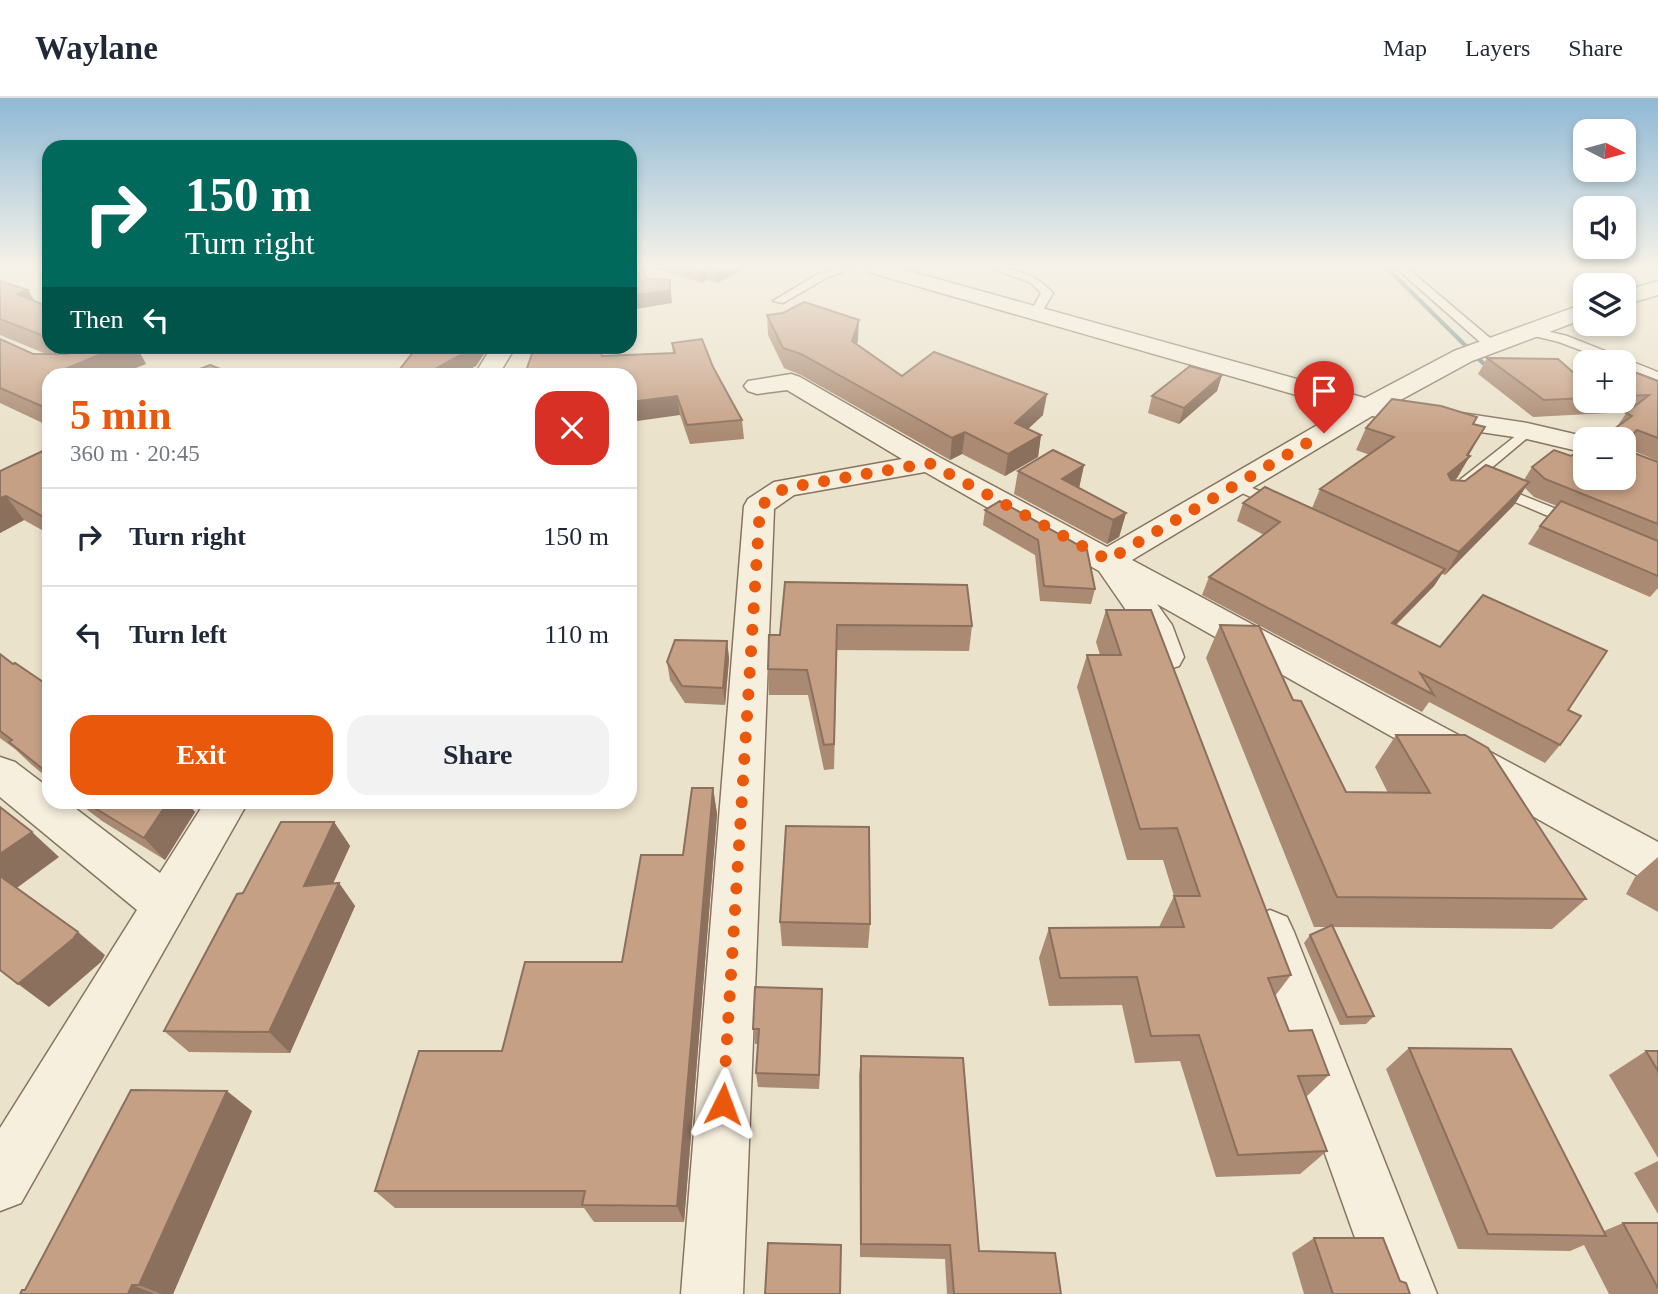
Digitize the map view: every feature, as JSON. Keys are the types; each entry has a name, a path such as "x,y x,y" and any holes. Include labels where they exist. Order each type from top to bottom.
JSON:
{"street":[{"path":"1074,324 1368,407 1527,431 1573,443"},
{"path":"1108,560 1368,407 1478,351 1549,324"},
{"path":"757,386 791,382 929,463 1658,864"},
{"path":"712,1294 760,506 785,488 929,463"},
{"path":"1108,560 1154,625 1178,689"},
{"path":"0,773 42,807"},
{"path":"45,809 164,904"},
{"path":"0,1182 223,809"},
{"path":"1256,895 1406,1294"}],"lane":[{"path":"1453,324 1478,351"},
{"path":"1530,331 1589,350"},
{"path":"1636,368 1658,376"},
{"path":"1453,492 1527,431"},
{"path":"1471,478 1583,526"},
{"path":"1236,485 1298,514"}],"building":[{"path":"12,324 42,324 42,335"},
{"path":"771,324 858,324 852,341 902,376 934,352 1047,394 1015,423 1041,435 1008,454 965,432 952,438 801,354 783,348"},
{"path":"0,339 33,354 102,354 67,368 42,368 42,406 0,388"},
{"path":"702,339 713,367 742,420 687,425 677,396 637,401 637,368 527,368 532,354 602,356 675,353 672,343"},
{"path":"412,354 462,354 437,368 401,368"},
{"path":"1487,358 1558,359 1573,372 1573,399 1544,400"},
{"path":"1190,366 1222,375 1184,408 1152,396"},
{"path":"1636,373 1658,381 1658,438 1636,431 1636,427 1617,427 1632,416 1626,413 1636,413 1636,405 1649,395 1636,396"},
{"path":"1392,399 1441,406 1477,417 1473,424 1485,427 1467,455 1470,456 1448,474 1451,480 1465,481 1486,465 1529,482 1459,552 1320,489 1394,437 1366,428"},
{"path":"1053,450 1084,465 1062,479 1126,513 1113,520 1018,471"},
{"path":"1554,450 1573,455 1573,490 1636,490 1636,454 1658,462 1658,524 1545,479 1532,467"},
{"path":"42,451 42,516 6,496 0,498 0,471"},
{"path":"1265,487 1445,569 1392,623 1440,647 1483,595 1607,651 1568,710 1581,716 1560,745 1420,673 1434,695 1209,577 1280,522 1243,503"},
{"path":"1000,501 1087,550 1095,589 1044,586 1038,540 985,510"},
{"path":"1561,501 1658,541 1658,576 1540,526"},
{"path":"785,582 967,585 972,626 837,625 834,744 824,745 807,670 768,669 769,635 780,635"},
{"path":"1106,610 1151,610 1291,975 1268,978 1289,1031 1312,1030 1329,1075 1298,1076 1327,1151 1238,1155 1199,1035 1151,1036 1137,977 1060,978 1049,928 1184,927 1174,896 1200,896 1177,828 1140,829 1087,655 1121,655"},
{"path":"1220,625 1259,626 1293,700 1301,701 1346,792 1430,793 1396,735 1465,735 1488,748 1586,899 1337,897"},
{"path":"675,640 727,641 723,688 682,686 667,662"},
{"path":"0,654 42,681 42,768 9,742 12,740 0,731"},
{"path":"692,788 713,788 677,1206 582,1205 585,1191 375,1191 419,1051 502,1051 525,962 622,962 641,855 683,855"},
{"path":"0,807 32,832 0,854"},
{"path":"96,809 163,809 144,838"},
{"path":"281,822 334,822 304,886 339,883 269,1032 164,1031 237,894 243,893"},
{"path":"786,826 869,827 870,924 780,922"},
{"path":"0,876 78,932 18,984 0,970"},
{"path":"1332,925 1374,1016 1347,1017 1310,935"},
{"path":"755,987 822,989 819,1075 756,1073 759,1029 753,1029"},
{"path":"1409,1048 1511,1049 1606,1236 1488,1234"},
{"path":"1646,1051 1658,1051 1658,1071"},
{"path":"861,1056 963,1058 979,1251 1055,1253 1061,1294 954,1294 950,1245 861,1244"},
{"path":"131,1090 227,1091 139,1285 132,1285 128,1294 20,1294 25,1290"},
{"path":"1623,1223 1658,1223 1658,1288"},
{"path":"1314,1238 1383,1238 1400,1281 1406,1283 1410,1294 1333,1294"},
{"path":"768,1243 841,1245 840,1294 765,1294"}],"waterway":[{"path":"1443,324 1484,364"}],"route":[{"path":"723,1104 760,506 785,488 929,463 1108,560 1324,433"}]}
